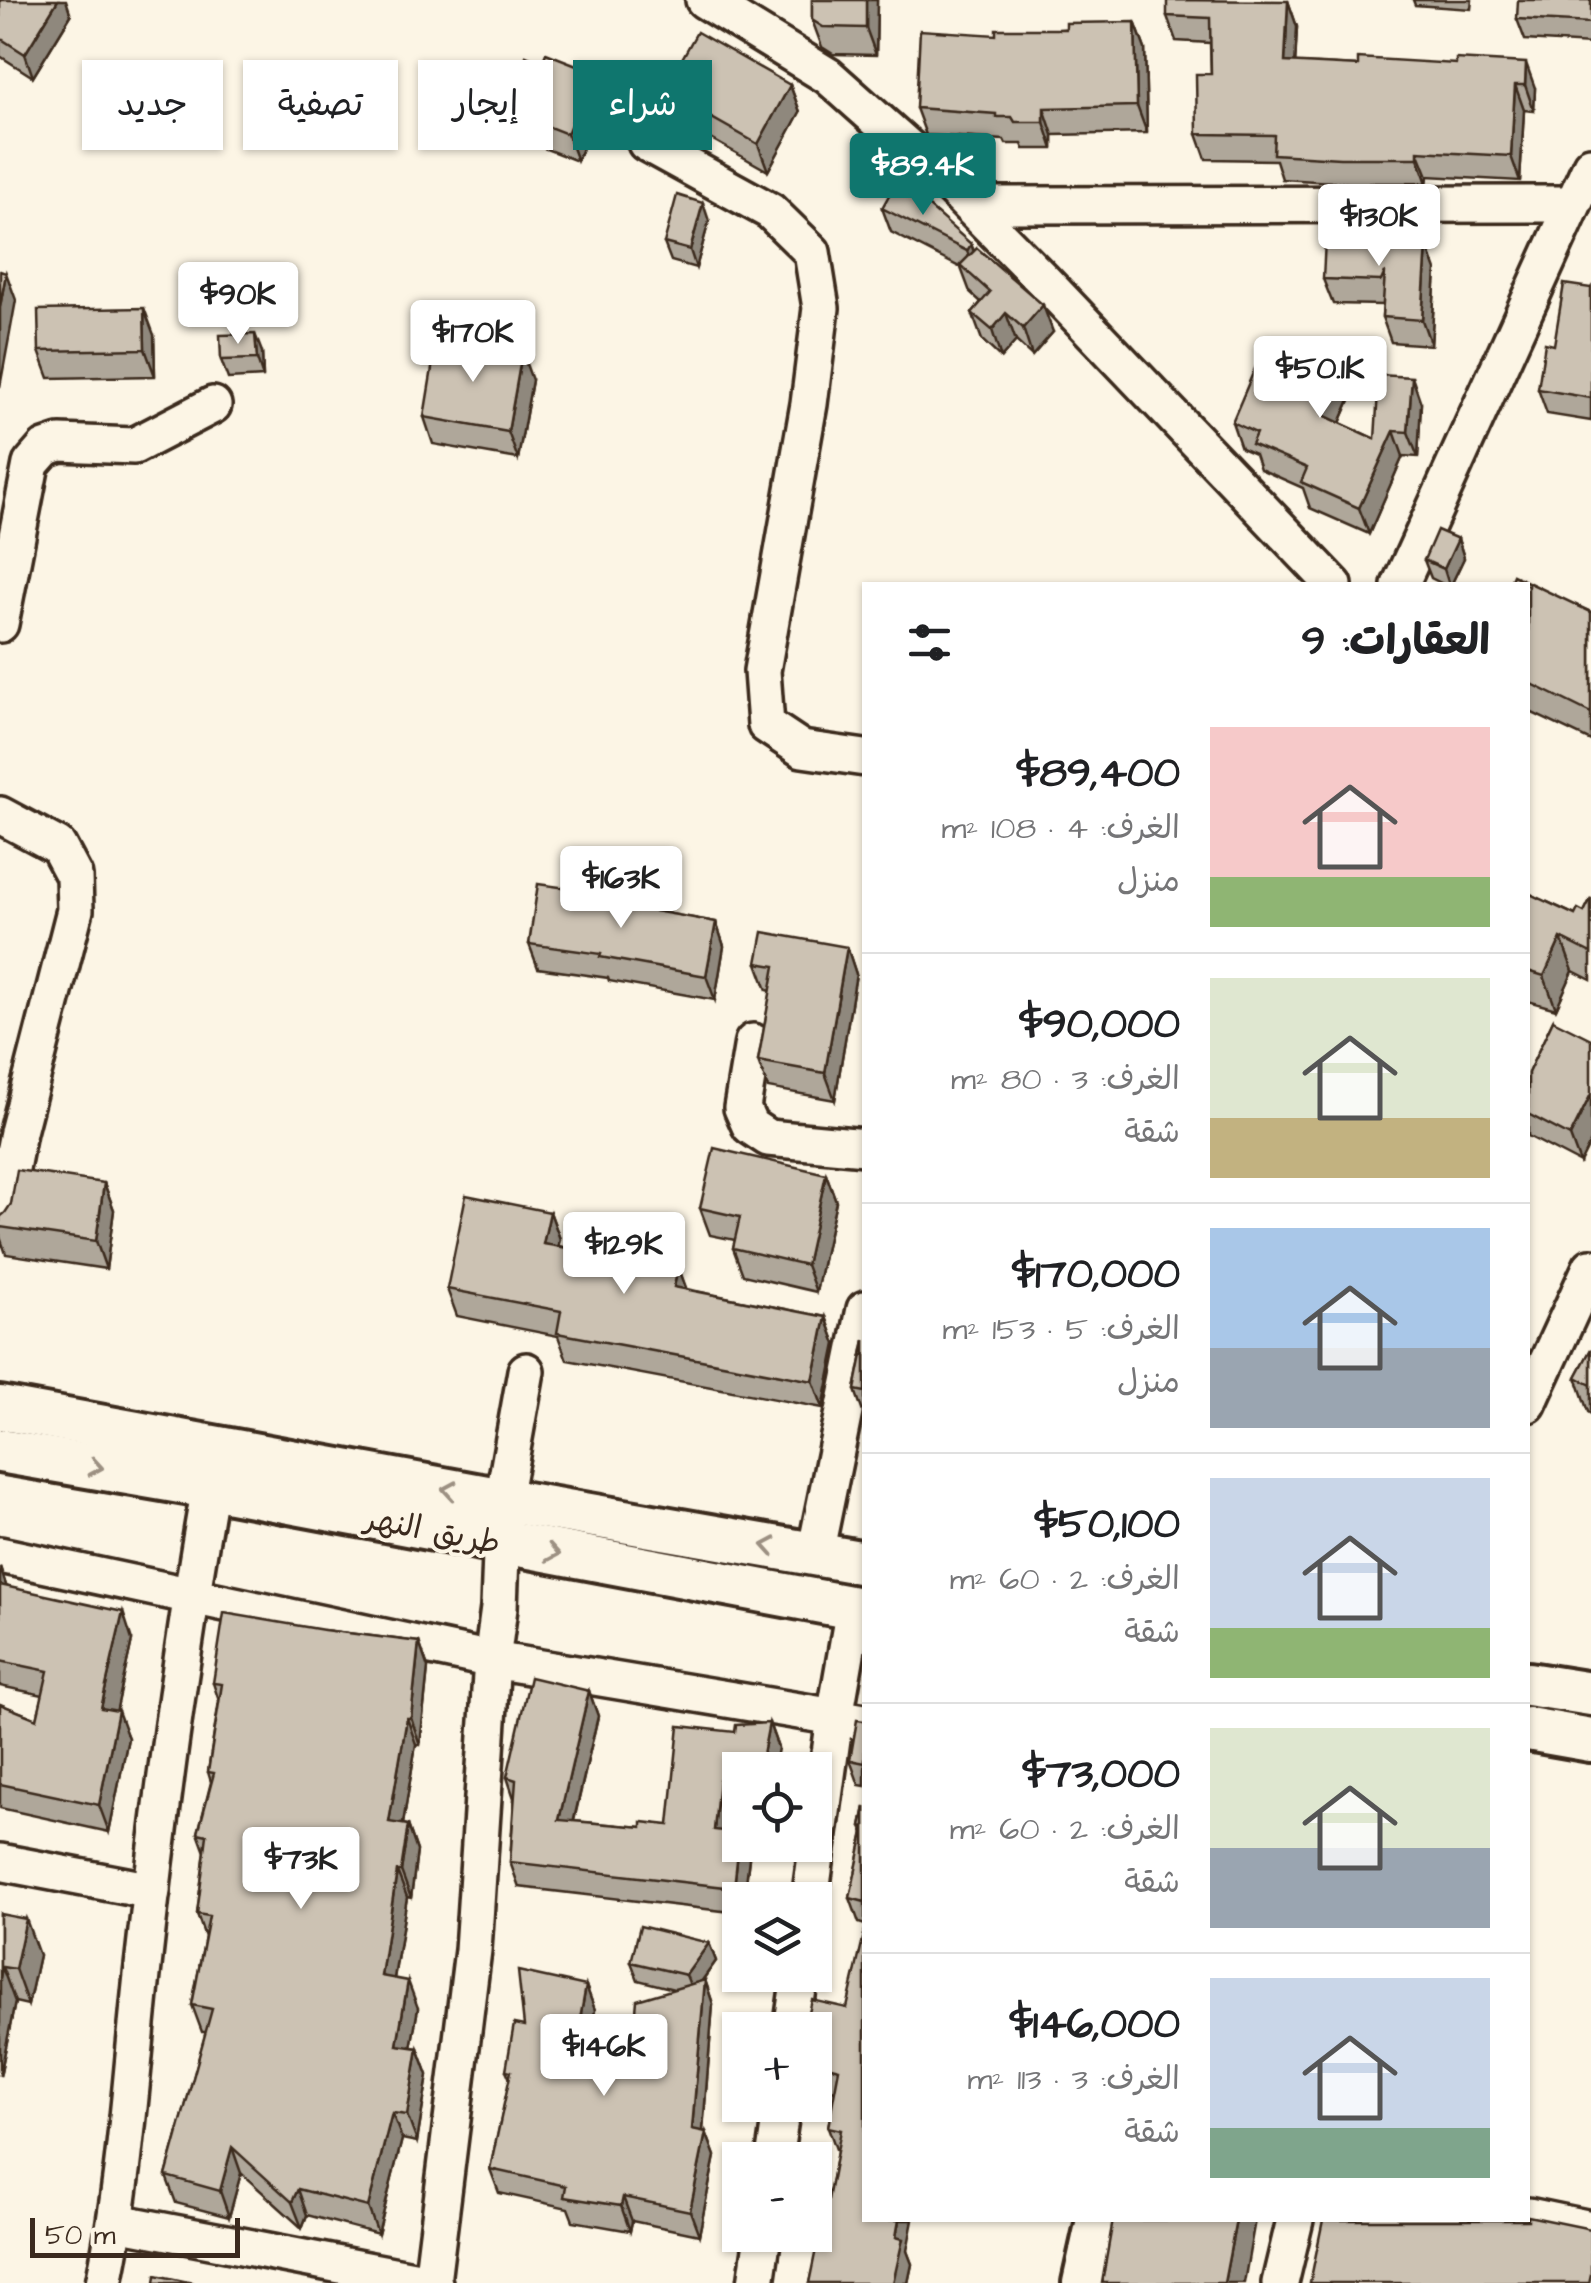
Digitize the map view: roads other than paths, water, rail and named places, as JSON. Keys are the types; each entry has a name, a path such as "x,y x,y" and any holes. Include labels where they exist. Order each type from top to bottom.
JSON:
{"main road":[{"name":"طريق النهر","path":"0,1408 862,1562"},
{"name":"طريق النهر","path":"0,1451 860,1609"},
{"path":"1530,1684 1591,1694"},
{"path":"1530,1729 1591,1740"},
{"path":"1084,2283 1098,2222"}],"street":[{"path":"704,0 828,76 937,173 1331,582"},
{"path":"659,150 770,211 812,252 822,308 762,671 766,725 802,749 862,758"},
{"path":"1401,582 1575,221 1591,164"},
{"path":"968,205 1575,221"},
{"path":"0,624 31,464 45,448 60,443 134,446 214,404"},
{"path":"0,815 58,846 74,876 74,910 18,1132 0,1226"},
{"path":"753,1042 742,1108 750,1126 768,1138 862,1148"},
{"path":"1530,1400 1591,1267"},
{"path":"815,1554 862,1324"},
{"path":"117,2222 433,2283 473,1950 492,1660 499,1608 503,1500 526,1371"},
{"path":"104,2283 117,2222 152,1891 190,1597 210,1488"},
{"path":"0,1555 492,1660 850,1719"},
{"path":"814,1882 850,1719 860,1609"},
{"path":"0,1862 152,1891"},
{"path":"1530,2216 1591,2229"},
{"path":"1280,2283 1295,2222"},
{"path":"756,2283 761,2252"}]}
